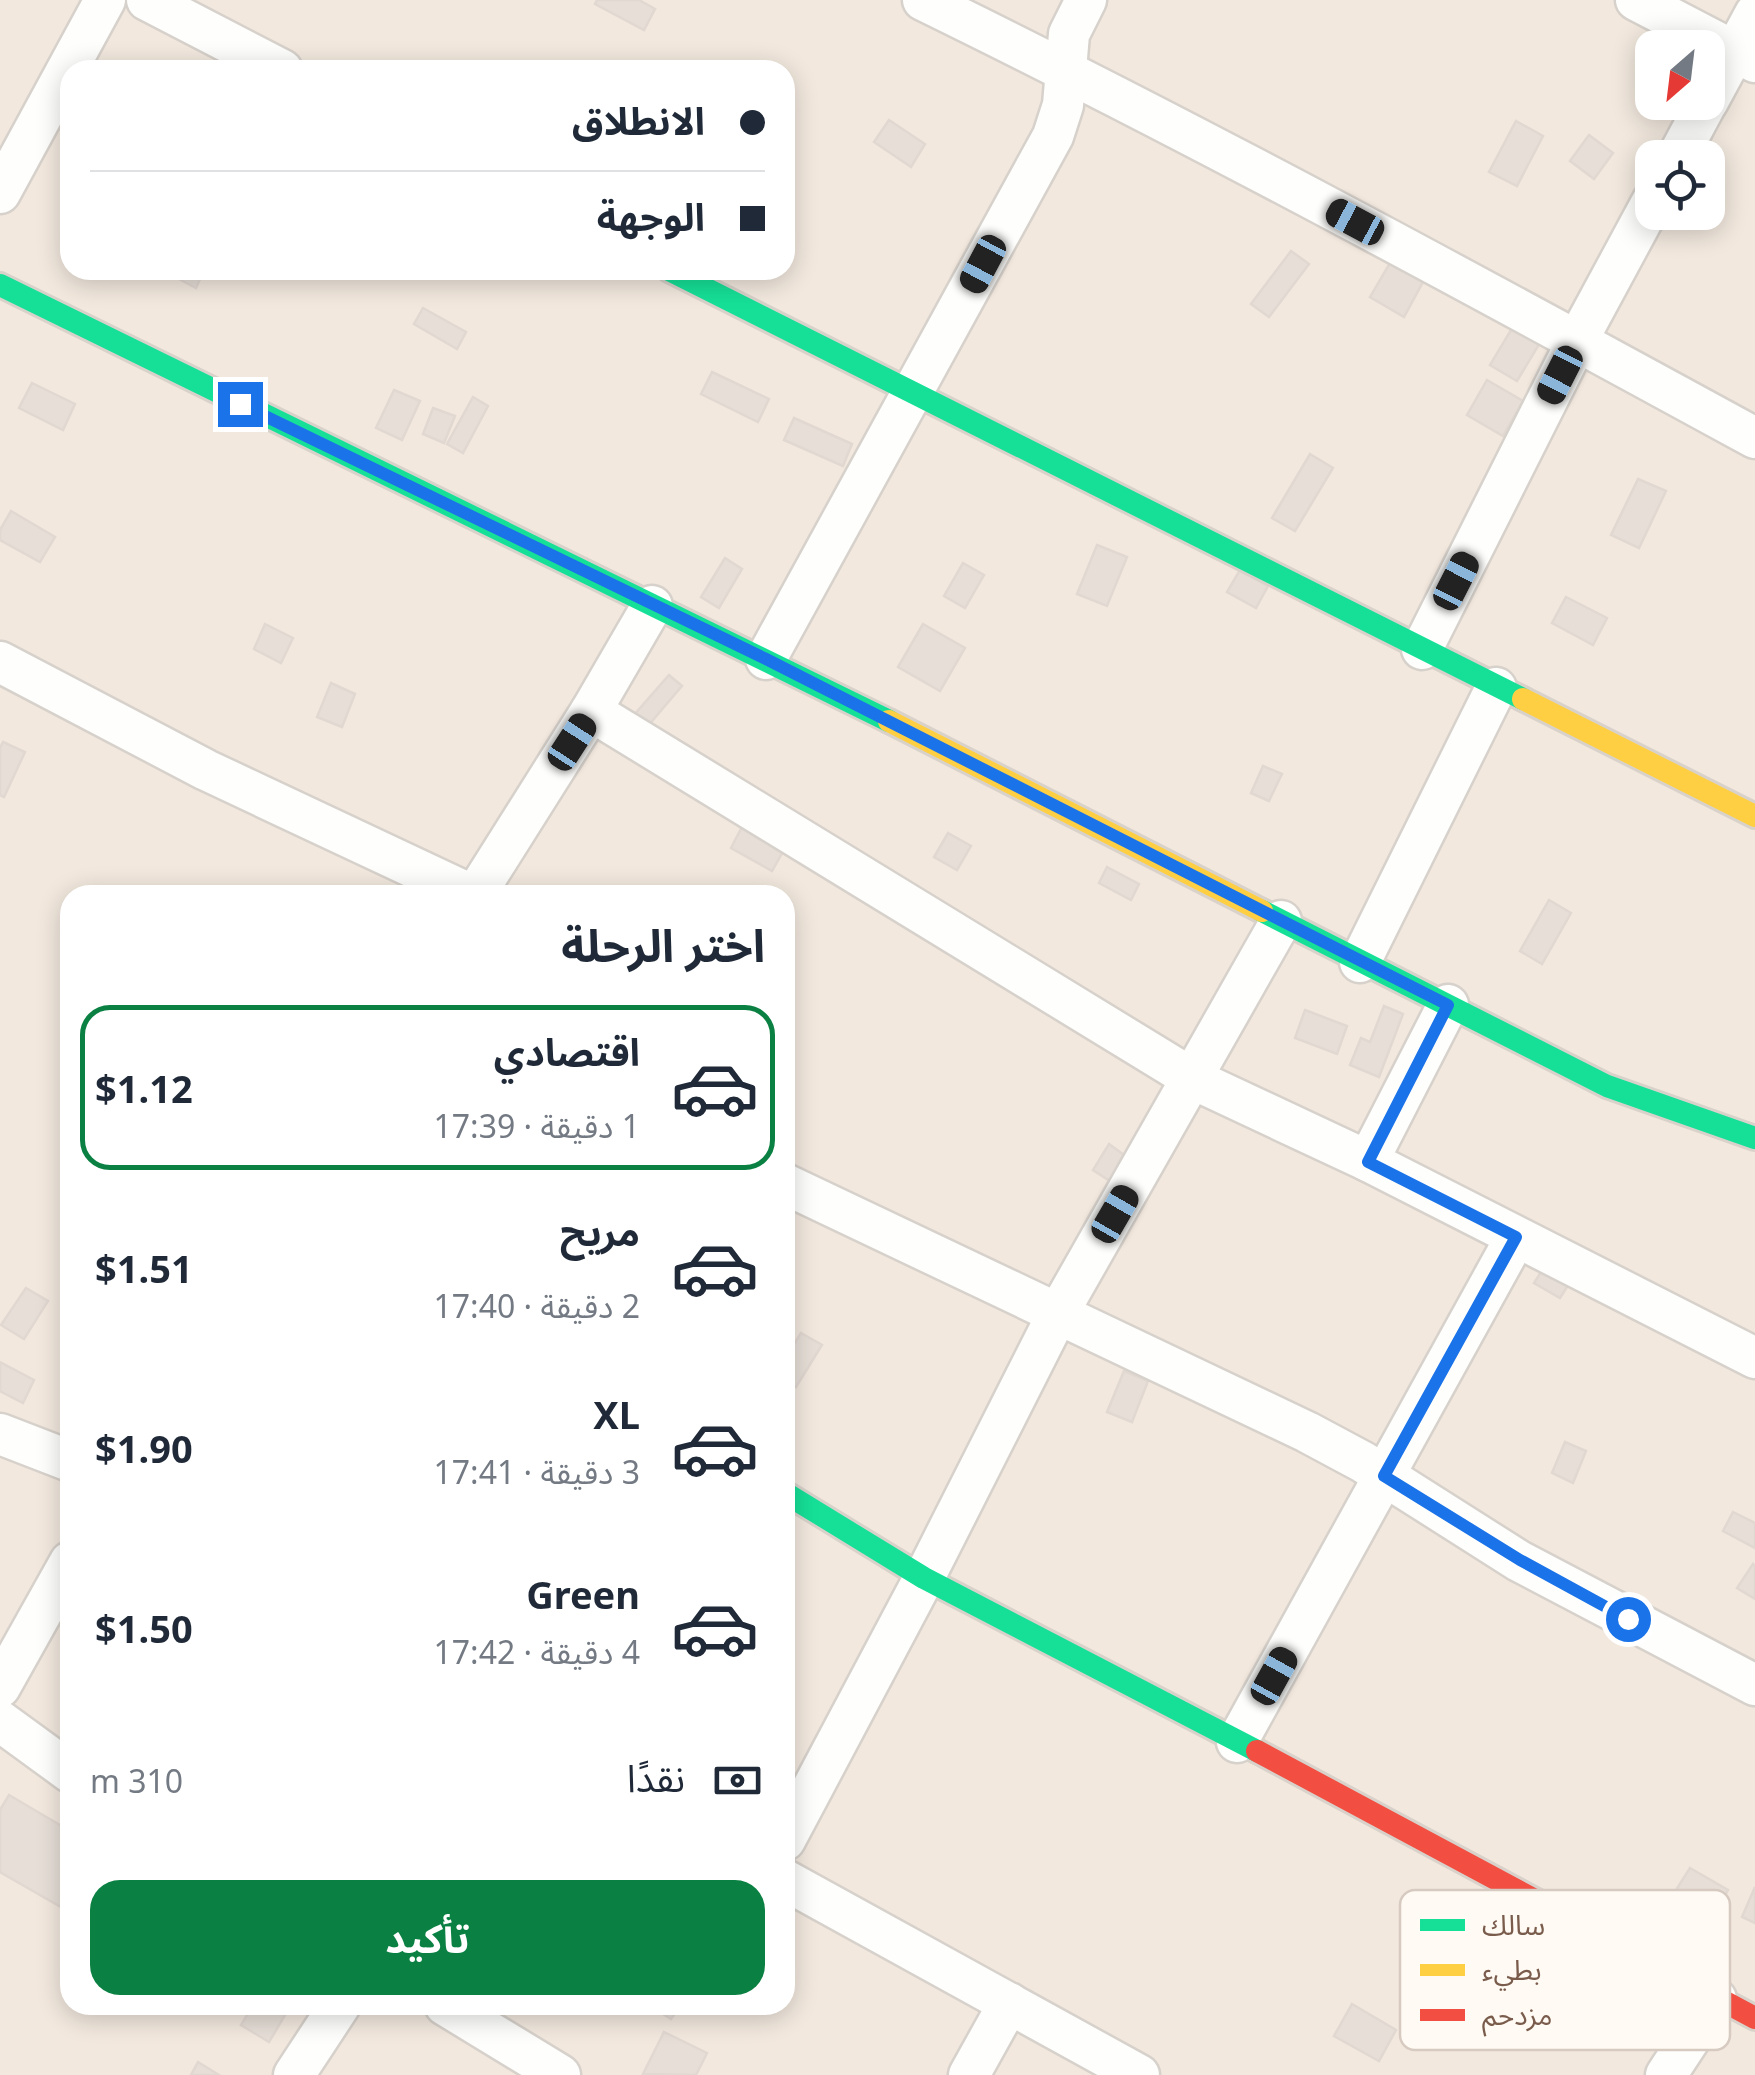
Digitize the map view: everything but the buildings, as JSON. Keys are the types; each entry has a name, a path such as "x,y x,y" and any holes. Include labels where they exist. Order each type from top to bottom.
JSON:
{"street":[{"path":"73,60 106,0"},
{"path":"147,0 263,60"},
{"path":"924,0 1064,69 1755,438"},
{"path":"766,659 1059,123 1070,34 1086,0"},
{"path":"1636,0 1745,56"},
{"path":"1725,80 1745,56 1755,14"},
{"path":"0,193 60,84"},
{"path":"1422,649 1637,230"},
{"path":"689,280 1755,816"},
{"path":"0,286 766,659 1607,1086 1755,1138"},
{"path":"480,885 591,711 652,606"},
{"path":"0,662 206,770 453,885"},
{"path":"1360,962 1496,688"},
{"path":"591,711 1193,1079 1368,1162 1755,1358"},
{"path":"795,1821 924,1578 1057,1314 1280,921"},
{"path":"1368,1162 1448,1005"},
{"path":"795,1189 1308,1432 1520,1560 1755,1684"},
{"path":"1237,1742 1516,1237"},
{"path":"0,1434 60,1457"},
{"path":"795,1499 924,1578 1512,1890"},
{"path":"0,1687 60,1580"},
{"path":"0,1721 60,1765"},
{"path":"795,1885 1138,2075"},
{"path":"970,2075 1009,2003"},
{"path":"1730,2006 1755,2018"},
{"path":"294,2075 333,2015"},
{"path":"461,2015 560,2075"},
{"path":"1666,2075 1683,2050"}],"shaded area":[{"path":"0,0 1755,0 1755,2075 0,2075"}],"traffic: fast":[{"path":"689,280 1523,699"},
{"path":"0,285 889,721"},
{"path":"1262,911 1607,1086 1755,1138"},
{"path":"795,1499 924,1578 1257,1751"}],"traffic: slow":[{"path":"1523,699 1755,816"},
{"path":"889,721 1262,911"}],"traffic: jam":[{"path":"1257,1751 1516,1890"},
{"path":"1730,2005 1755,2018"}],"route":[{"path":"240,404 766,659 1448,1005 1368,1162 1516,1237 1384,1476 1449,1519 1628,1619"}]}
